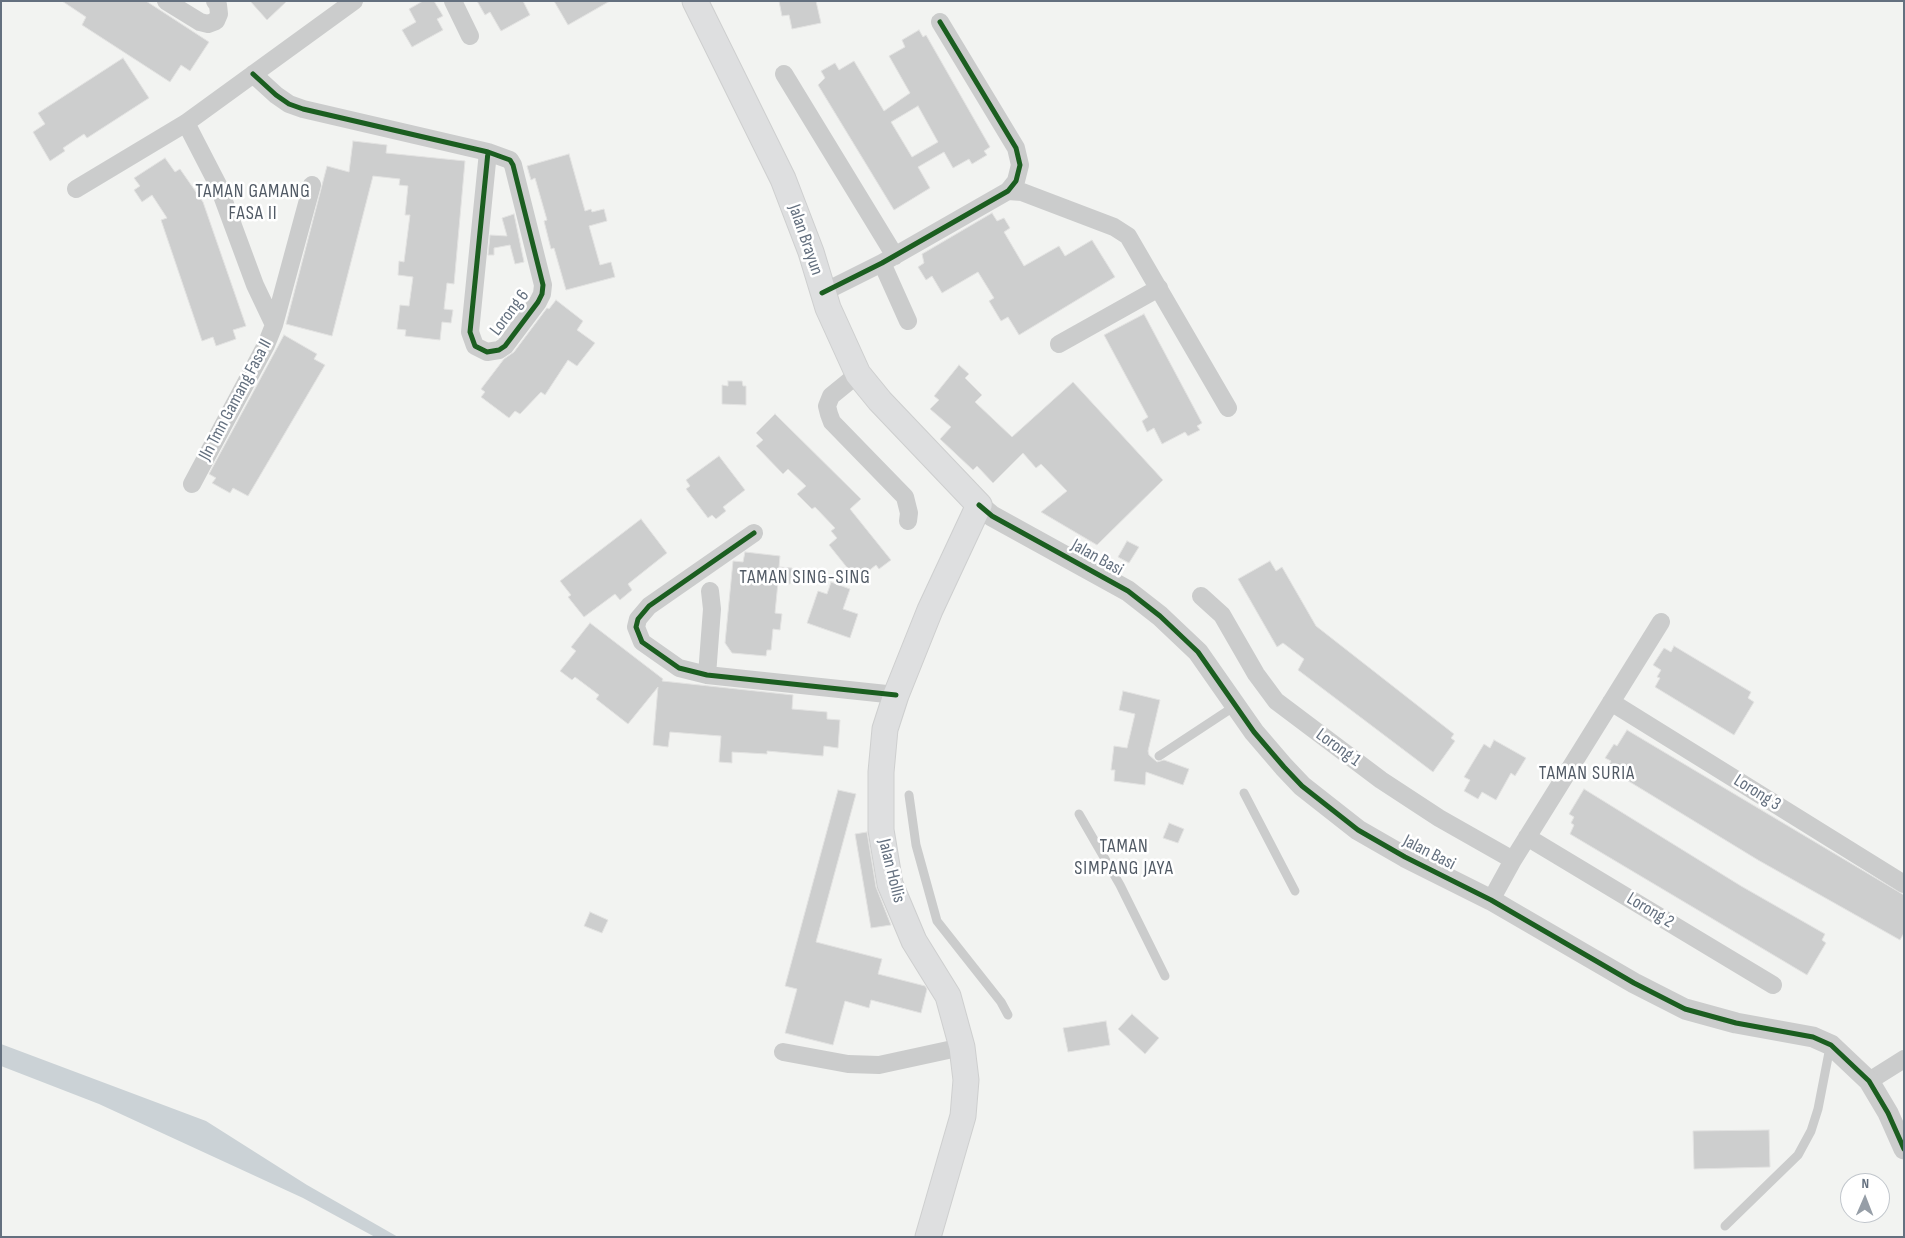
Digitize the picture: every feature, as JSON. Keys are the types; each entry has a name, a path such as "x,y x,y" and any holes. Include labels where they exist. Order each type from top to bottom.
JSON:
{"main road":[{"name":"Jalan Brayun","path":"695,1 783,179 811,252 822,293 836,330 858,374 880,401 979,505"},
{"name":"Jalan Hollis","path":"928,1237 962,1116 966,1080 962,1047 948,996 914,940 890,884 881,830 880,772 885,729 896,695 930,610 979,505"}],"street":[{"path":"166,1 200,22 208,24 216,21 220,14 215,1"},
{"path":"76,189 186,123 354,1"},
{"path":"453,1 470,36"},
{"path":"822,293 889,259 1008,191 1016,181 1020,156 940,22"},
{"name":"Lorong 6","path":"253,74 276,95 289,104 303,109 488,152 505,157 513,165 543,285 538,302 505,346 499,350 487,352 475,346 470,332 488,152"},
{"path":"784,74 889,259 908,322"},
{"name":"Jln Tmn Gamang Fasa II","path":"186,123 218,185 255,286 274,325 258,363 192,484"},
{"path":"274,325 312,186"},
{"path":"1008,191 1022,192 1122,231 1133,243 1228,408"},
{"path":"1059,344 1159,288"},
{"path":"858,374 831,396 827,406 829,414 832,422 905,496 909,512 908,521"},
{"name":"Jalan Basi","path":"979,505 992,516 1128,591 1160,616 1198,652 1235,706 1284,767 1302,786 1358,830 1405,857 1491,900 1634,983 1685,1009 1736,1023 1805,1035 1831,1045 1869,1081 1888,1113 1904,1149"},
{"path":"754,533 649,606 638,619 638,635 649,649 679,668 707,675 896,695"},
{"path":"707,675 712,609 710,591"},
{"name":"Lorong 1","path":"1201,596 1222,615 1256,674 1276,701 1381,780 1439,818 1513,860"},
{"path":"1491,900 1527,837 1662,622"},
{"name":"Lorong 3","path":"1611,702 1904,884"},
{"name":"Lorong 2","path":"1527,837 1773,985"},
{"path":"783,1052 848,1064 879,1065 962,1047"},
{"path":"1869,1081 1904,1059"}],"lane":[{"path":"1159,756 1235,706"},
{"path":"1244,793 1295,891"},
{"path":"909,794 916,845 937,921 1001,1002 1008,1015"},
{"path":"1078,814 1120,885 1165,976"},
{"path":"1725,1226 1798,1155 1818,1109 1831,1045"}],"shaded area":[{"path":"1,1044 206,1121 307,1185 398,1237 375,1237 303,1198 99,1104 1,1066"}],"building":[{"path":"62,1 146,1 209,42 190,71 181,65 170,82 82,25 86,17"},
{"path":"250,1 287,1 267,20"},
{"path":"423,1 434,1 443,16 437,19 443,30 412,47 402,30 416,22 409,9"},
{"path":"477,1 523,1 530,15 501,31 490,12 485,15"},
{"path":"554,1 610,1 568,25"},
{"path":"779,1 816,1 821,23 792,29 789,15 782,16"},
{"path":"919,30 923,37 926,35 990,147 984,151 987,155 972,164 969,159 953,168 944,152 918,167 930,188 894,210 818,85 825,78 821,71 835,63 839,70 854,61 884,111 910,93 889,56 905,47 902,40","holes":["918,106 938,142 912,157 891,122"]},
{"path":"123,58 149,98 87,138 84,134 63,148 65,151 50,161 33,132 45,124 38,113"},
{"path":"353,141 387,145 386,153 465,161 454,284 447,283 444,309 453,310 451,323 442,322 440,340 405,336 406,330 397,329 400,305 409,306 413,277 398,275 399,261 404,262 410,215 405,215 408,186 399,185 400,179 373,176 332,336 286,324 327,166 349,172"},
{"path":"569,154 585,211 591,209 592,212 604,209 607,221 589,226 600,265 611,262 615,277 566,290 554,248 551,249 544,221 547,220 535,178 531,180 527,166"},
{"path":"165,158 175,172 180,169 203,202 246,326 233,330 236,339 216,346 213,337 202,341 161,220 167,218 152,195 142,202 134,190 140,186 134,178"},
{"path":"992,213 997,221 1004,218 1010,228 1004,232 1024,266 1059,246 1065,256 1092,240 1115,277 1019,335 1008,317 1001,321 989,301 994,298 978,272 942,293 932,276 926,280 918,267 924,263 922,254"},
{"path":"514,214 524,262 515,264 510,245 494,248 494,255 488,255 490,235 507,236 502,218"},
{"path":"556,300 583,321 577,330 595,343 577,366 568,360 545,395 541,392 520,414 515,411 509,418 481,397 485,392 481,389 504,359 514,352 547,308 549,309"},
{"path":"1144,314 1202,423 1197,426 1200,430 1188,436 1185,432 1162,444 1154,428 1147,432 1142,421 1148,417 1104,335"},
{"path":"284,335 317,354 314,359 325,365 248,496 233,488 230,493 212,483 216,478 209,474"},
{"path":"959,365 969,374 965,378 982,395 975,402 1012,437 1073,382 1163,480 1097,545 1041,512 1067,491 1041,464 1036,468 1023,453 993,483 977,466 973,470 940,439 951,427 930,409 939,400 934,396"},
{"path":"728,381 742,381 743,386 746,386 746,405 722,404 722,385 728,386"},
{"path":"775,414 861,499 850,509 891,560 879,569 876,565 857,580 829,545 837,538 831,531 835,528 815,507 812,509 797,494 806,486 788,469 783,474 756,446 763,440 756,433"},
{"path":"719,456 745,490 723,507 726,511 716,519 712,515 708,518 686,489 690,486 686,480"},
{"path":"641,519 667,553 628,584 632,590 620,600 615,594 584,617 568,597 571,595 560,581"},
{"path":"1127,541 1139,547 1129,563 1118,557"},
{"path":"745,552 780,556 779,567 792,568 790,584 778,582 775,613 782,614 780,630 773,629 771,650 767,650 766,656 732,653 725,643 733,561 743,562"},
{"path":"1270,561 1276,571 1282,567 1316,626 1454,734 1451,738 1455,741 1433,772 1298,670 1304,659 1283,643 1277,647 1238,579"},
{"path":"831,582 850,589 843,609 858,614 850,638 807,623 818,591 827,594"},
{"path":"590,623 663,679 662,681 793,695 792,709 827,712 827,719 840,720 838,748 824,746 823,756 767,751 767,754 732,752 732,763 719,762 721,736 670,732 668,747 653,745 658,687 628,724 596,699 599,695 575,677 572,680 560,671 576,651 571,647"},
{"path":"1674,646 1751,692 1748,698 1754,702 1734,735 1655,687 1660,678 1657,677 1661,670 1653,665 1664,648 1671,652"},
{"path":"1123,691 1160,700 1148,751 1149,755 1157,762 1164,760 1189,769 1183,785 1146,772 1145,785 1114,781 1115,770 1111,770 1114,746 1127,748 1135,714 1119,710"},
{"path":"1627,730 1904,895 1904,933 1900,940 1758,860 1607,768 1611,761 1605,758 1614,744 1617,746"},
{"path":"1494,740 1526,758 1515,776 1511,773 1496,800 1482,792 1478,799 1464,791 1470,780 1464,777 1484,744 1490,748"},
{"path":"1584,789 1741,886 1825,934 1822,940 1826,943 1807,975 1570,834 1574,825 1571,823 1574,817 1569,814"},
{"path":"838,790 856,794 816,942 882,959 878,974 925,986 927,989 921,1013 871,1000 869,1008 845,1001 833,1045 785,1033 797,989 785,986"},
{"path":"1169,823 1184,829 1178,843 1163,838"},
{"path":"867,832 876,887 891,925 871,928 855,834"},
{"path":"590,912 608,920 602,933 584,926"},
{"path":"1132,1014 1159,1038 1145,1054 1118,1029"},
{"path":"1106,1021 1110,1045 1068,1052 1063,1028"},
{"path":"1769,1130 1770,1167 1694,1169 1693,1131"}],"cycle path":[{"path":"822,293 882,263 1008,191 1016,181 1020,165 1016,148 940,22"},
{"path":"253,74 276,95 289,104 303,109 488,152 510,160 513,165 543,285 542,294 505,346 499,350 487,352 475,346 470,332 488,152"},
{"path":"979,505 992,516 1128,591 1160,616 1198,652 1254,732 1284,767 1302,786 1358,830 1405,857 1491,900 1634,983 1685,1009 1736,1023 1813,1037 1831,1045 1869,1081 1888,1113 1904,1149"},
{"path":"754,533 649,606 638,619 636,627 642,642 679,668 707,675 896,695"}],"district":[{"name":"TAMAN GAMANG FASA II","path":"253,203"},
{"name":"TAMAN SING-SING","path":"805,578"},
{"name":"TAMAN SURIA","path":"1587,774"},
{"name":"TAMAN SIMPANG JAYA","path":"1124,858"}]}
